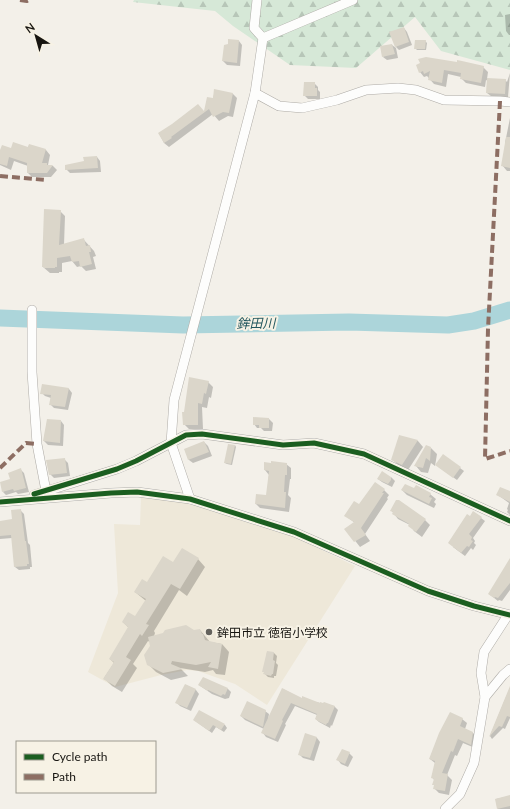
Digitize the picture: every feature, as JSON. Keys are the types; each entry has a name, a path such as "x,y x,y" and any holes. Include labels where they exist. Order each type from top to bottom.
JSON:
{"street":[{"path":"257,0 254,28 263,38"},
{"path":"263,38 353,0"},
{"path":"190,499 171,443 174,400 255,93 263,38"},
{"path":"255,93 279,106 302,108 337,100 366,90 398,88 416,90 444,100 510,102"},
{"path":"32,310 32,372 37,444 46,491"},
{"path":"15,500 117,469 136,461 186,435 202,434 283,445 314,443 364,454 510,521"},
{"path":"0,502 70,495 137,492 190,499 294,532 434,594 509,615 484,652 481,673 485,697 474,763 460,794 445,809"},
{"path":"485,697 503,675 510,669"}],"shaded area":[{"name":"鉾田市立 徳宿小学校","path":"141,497 186,501 293,536 355,566 267,705 235,684 198,671 187,670 161,675 115,687 88,672 118,593 114,524 140,525"}],"green space":[{"path":"134,0 510,0 510,70 441,51 415,17 356,68 290,65 233,26 215,11 133,2"}],"building":[{"path":"404,27 409,42 395,47 389,32"},
{"path":"228,39 239,40 237,63 222,61 224,45 228,44"},
{"path":"415,40 426,40 425,49 414,49"},
{"path":"392,44 395,54 382,57 380,46"},
{"path":"426,57 457,62 457,60 484,66 481,83 460,79 461,73 444,70 442,83 428,80 430,71 424,74 423,71 419,73 416,65 420,63 418,59"},
{"path":"487,78 506,79 505,94 486,93"},
{"path":"304,82 315,82 317,96 303,96"},
{"path":"214,89 233,93 229,113 223,112 213,117 209,109 164,143 158,133 198,104 204,111 207,97 213,98"},
{"path":"506,137 510,137 510,168 501,166"},
{"path":"13,142 28,147 29,144 46,149 42,163 53,165 47,173 27,173 27,163 9,157 7,166 0,164 0,150 2,145 11,148"},
{"path":"97,156 98,168 65,170 65,165 84,161 83,157"},
{"path":"44,209 61,210 59,245 84,238 86,246 90,245 91,252 89,252 92,264 80,267 79,261 72,262 70,256 57,258 57,267 55,268 42,267"},
{"path":"189,377 209,381 206,394 204,393 202,404 198,403 198,425 183,425 182,412 184,412"},
{"path":"42,384 69,388 65,407 49,405 51,395 40,394"},
{"path":"253,417 269,418 269,428 259,428 259,425 253,425"},
{"path":"47,419 61,420 60,443 43,441"},
{"path":"399,435 418,440 402,465 391,460"},
{"path":"204,441 209,452 188,460 184,449"},
{"path":"228,444 235,445 231,464 224,463"},
{"path":"426,445 431,447 430,461 426,458 423,468 414,466"},
{"path":"443,454 461,467 453,478 435,465"},
{"path":"65,458 67,473 49,475 46,460"},
{"path":"271,461 287,463 287,475 285,475 284,492 286,492 285,508 255,504 256,494 266,495 269,471 264,470 264,462 271,463"},
{"path":"21,468 26,488 2,492 0,482 10,479 8,473"},
{"path":"382,471 391,477 388,484 377,479"},
{"path":"375,482 385,489 382,493 384,493 361,528 366,535 354,542 344,529 354,522 344,516 354,501 359,504"},
{"path":"405,484 414,488 416,485 431,493 429,497 432,498 429,504 401,490"},
{"path":"500,487 510,491 510,502 496,495"},
{"path":"396,500 399,500 426,519 416,532 408,526 409,524 392,514 393,512 390,511"},
{"path":"21,509 29,564 27,564 27,566 14,567 11,535 0,536 0,521 12,519 11,510"},
{"path":"473,511 482,517 469,534 472,537 471,540 473,541 469,547 467,546 461,553 448,543 467,514 470,516"},
{"path":"182,548 199,558 180,589 171,584 146,624 149,625 142,636 140,634 126,657 131,660 115,686 103,679 114,662 109,659 128,627 122,622 128,612 135,616 146,599 134,592 142,579 147,582 163,556 173,562"},
{"path":"510,558 510,583 498,598 494,598 488,594"},
{"path":"186,625 194,630 200,629 205,640 222,644 218,669 208,667 211,662 196,665 172,661 171,664 183,669 163,673 147,665 144,655 150,646 148,637 163,633 165,630"},
{"path":"267,651 274,652 273,660 275,661 273,674 271,676 263,674 264,672 262,672"},
{"path":"203,677 228,688 225,695 223,694 221,696 198,685"},
{"path":"185,684 196,689 187,708 175,703"},
{"path":"510,686 510,717 507,716 502,727 499,726 489,737"},
{"path":"282,688 302,698 302,696 320,703 324,702 335,706 328,723 326,725 318,721 315,719 317,714 291,703 282,720 283,721 275,739 261,733"},
{"path":"247,701 266,710 263,727 240,716"},
{"path":"199,710 225,724 221,730 213,725 209,731 193,720"},
{"path":"450,712 463,718 460,726 473,732 471,745 458,739 453,752 451,751 442,773 448,774 445,791 433,789 434,785 432,785 434,779 431,778 435,761 429,759 439,733"},
{"path":"305,733 317,737 310,758 298,755"},
{"path":"342,749 350,752 345,764 336,760"},
{"path":"510,795 510,806 497,809 495,799"}],"waterway":[{"name":"鉾田川","path":"0,318 183,325 349,322 448,325 474,321 510,310"}],"marked path":[{"path":"20,0 29,0"},
{"path":"500,101 488,329 485,459 510,451"},
{"path":"0,176 46,180"},
{"path":"0,468 26,443 37,444"}],"cycle path":[{"path":"34,494 117,469 136,461 186,435 202,434 283,445 314,443 364,454 510,521"},
{"path":"0,502 137,492 190,499 294,532 428,591 474,606 510,615"}],"place":[{"name":"鉾田市立 徳宿小学校","path":"209,632"}]}
